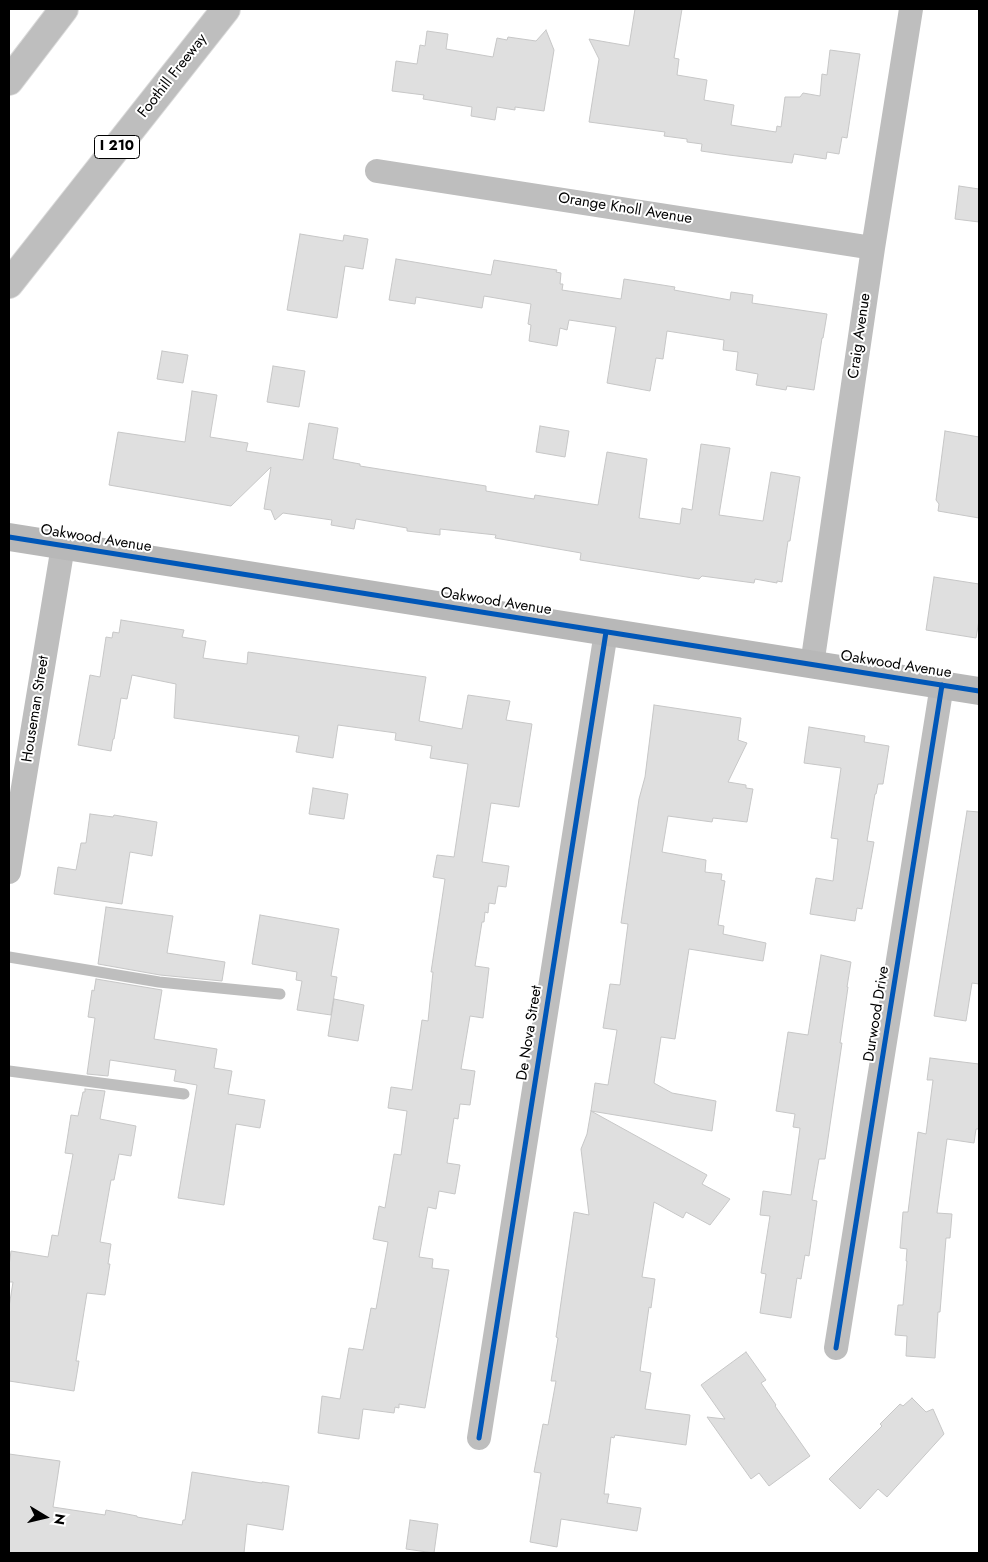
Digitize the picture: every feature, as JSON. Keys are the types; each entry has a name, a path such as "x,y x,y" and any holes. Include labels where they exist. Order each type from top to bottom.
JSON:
{"highway":[{"path":"9,81 64,9"},
{"name":"Foothill Freeway","path":"9,284 226,9"}],"street":[{"name":"Craig Avenue","path":"812,665 873,248 911,9"},
{"name":"Orange Knoll Avenue","path":"378,171 873,248"},
{"name":"Oakwood Avenue","path":"9,537 979,691"},
{"name":"Houseman Street","path":"9,872 63,546"},
{"name":"De Nova Street","path":"479,1438 606,632"},
{"name":"Durwood Drive","path":"836,1348 942,685"}],"lane":[{"path":"9,957 160,982 280,994"},
{"path":"9,1071 184,1094"}],"building":[{"path":"635,9 682,9 674,58 679,59 677,75 707,80 704,100 734,105 731,125 776,132 777,126 781,127 785,97 800,97 803,93 820,96 822,74 827,75 830,50 860,54 847,138 842,137 839,154 827,152 826,159 794,154 792,163 729,155 701,151 702,144 687,142 687,139 664,136 665,132 589,122 599,59 589,39 629,46"},
{"path":"546,30 554,50 544,111 515,107 515,110 497,107 495,120 471,116 472,107 423,99 424,95 392,91 396,61 417,64 420,45 425,46 427,31 448,34 446,49 493,57 497,38 507,40 508,37 536,41"},
{"path":"959,186 979,189 979,222 955,219"},
{"path":"300,234 343,241 344,235 368,239 363,269 345,266 337,318 287,310"},
{"path":"396,259 491,275 494,260 557,270 556,272 561,273 560,284 563,284 562,290 621,299 624,279 675,287 674,290 730,300 731,292 753,295 752,303 827,314 814,390 787,386 786,390 756,385 758,374 736,370 738,352 723,350 724,340 667,331 663,359 656,358 650,391 607,383 616,327 569,320 567,330 560,328 557,346 529,341 531,325 528,324 531,304 484,296 482,308 416,297 415,304 389,300"},
{"path":"162,351 188,355 183,383 157,379"},
{"path":"273,366 305,371 299,407 267,402"},
{"path":"192,391 217,395 210,437 248,443 246,451 303,460 309,423 338,428 333,459 360,464 360,466 486,486 486,491 534,499 535,495 598,505 607,452 647,459 639,518 680,524 682,508 692,510 701,444 730,448 719,515 763,521 771,472 800,477 782,582 777,581 777,583 755,579 754,583 702,576 699,579 580,560 581,553 495,538 496,535 440,529 440,535 407,531 407,528 356,519 354,529 331,525 332,520 283,513 275,520 271,510 264,509 271,467 231,506 109,485 118,432 185,442"},
{"path":"540,426 569,431 565,457 536,452"},
{"path":"945,431 979,437 979,518 938,511 939,504 936,500"},
{"path":"934,577 979,584 979,620 976,638 926,630"},
{"path":"121,620 184,630 182,637 206,641 203,658 247,664 248,652 426,677 419,721 462,729 468,695 510,701 506,720 532,724 519,807 491,803 482,862 509,866 506,887 498,886 495,904 489,903 488,913 485,912 484,922 482,922 475,966 489,968 483,1018 470,1016 461,1069 475,1071 470,1105 460,1104 458,1119 454,1118 447,1163 460,1165 455,1194 439,1191 436,1209 428,1207 419,1257 433,1259 432,1268 449,1270 425,1408 399,1404 399,1408 395,1407 394,1413 363,1409 359,1439 318,1433 322,1396 340,1399 349,1348 363,1350 371,1308 376,1309 388,1242 373,1239 379,1206 385,1208 394,1154 401,1155 407,1111 388,1108 391,1087 412,1090 422,1020 428,1021 433,972 431,972 445,879 433,877 437,855 454,857 468,764 430,758 432,746 395,740 396,733 338,725 333,758 296,752 299,736 174,718 176,684 132,675 127,699 121,698 111,751 78,745 90,675 100,677 106,637 112,638 113,632 119,633"},
{"path":"654,705 741,718 738,740 747,743 728,782 746,785 746,788 753,789 747,822 713,818 712,822 668,816 662,852 706,860 705,872 722,874 721,880 725,881 718,925 724,926 723,934 766,943 763,961 689,949 675,1039 661,1037 654,1083 672,1093 716,1101 712,1131 591,1111 595,1083 608,1085 617,1030 603,1028 610,984 620,985 628,924 621,923 639,799 645,777"},
{"path":"809,727 865,736 864,742 889,746 883,784 878,784 875,794 867,841 874,842 862,909 857,908 855,921 810,914 816,878 833,881 838,839 831,838 841,768 804,763"},
{"path":"313,788 348,794 344,819 309,814"},
{"path":"967,811 979,812 979,984 972,983 966,1021 934,1016"},
{"path":"90,814 113,817 114,815 157,822 152,856 130,852 122,904 54,894 58,867 76,870 81,843 86,843"},
{"path":"106,907 173,916 167,953 225,962 222,981 160,975 98,964"},
{"path":"260,915 339,929 331,976 337,977 331,1015 297,1010 302,981 296,980 297,972 252,964"},
{"path":"821,955 851,962 840,1043 842,1043 825,1159 819,1159 812,1200 817,1201 809,1256 805,1255 801,1279 797,1278 791,1318 760,1313 766,1274 761,1273 770,1216 760,1215 763,1191 791,1195 800,1128 793,1127 795,1114 776,1111 788,1032 808,1035"},
{"path":"96,979 162,990 154,1039 217,1049 214,1068 232,1071 228,1094 265,1100 260,1128 236,1124 224,1205 178,1198 197,1085 174,1081 176,1070 110,1060 108,1076 87,1074 95,1018 88,1017 92,990 94,991"},
{"path":"334,999 364,1005 358,1041 328,1036"},
{"path":"930,1058 979,1064 979,1129 976,1129 974,1143 947,1139 937,1213 952,1214 950,1238 946,1238 935,1358 906,1356 907,1336 895,1335 898,1305 903,1305 907,1261 907,1249 900,1248 903,1212 908,1212 918,1132 926,1134 933,1080 927,1080"},
{"path":"85,1089 105,1091 100,1119 136,1126 131,1156 119,1154 114,1180 111,1180 100,1242 111,1244 105,1295 87,1293 76,1361 79,1361 74,1391 9,1381 9,1307 13,1282 9,1282 9,1266 11,1251 48,1257 52,1235 58,1236 73,1154 65,1153 71,1115 78,1116"},
{"path":"591,1111 707,1175 702,1184 730,1199 710,1225 686,1212 683,1218 654,1202 642,1277 655,1279 640,1371 651,1373 645,1409 690,1415 686,1445 615,1435 614,1438 611,1437 604,1494 609,1494 607,1503 641,1508 637,1531 561,1519 557,1547 530,1542 541,1473 534,1472 543,1424 548,1425 556,1381 551,1381 574,1212 589,1215 581,1149 587,1134"},
{"path":"746,1352 766,1380 761,1383 775,1406 810,1456 769,1486 759,1473 751,1479 707,1417 725,1419 701,1385"},
{"path":"912,1398 926,1412 933,1409 944,1434 887,1497 878,1489 860,1509 829,1479 882,1426 880,1424 900,1404 903,1406"},
{"path":"9,1454 60,1461 53,1507 105,1515 106,1510 182,1525 183,1520 185,1520 192,1472 289,1486 283,1530 247,1524 244,1553 9,1553"},
{"path":"410,1520 438,1524 434,1553 406,1549"}],"cycle path":[{"path":"9,537 979,691"},
{"path":"479,1438 606,632"},
{"path":"836,1348 942,685"}]}
